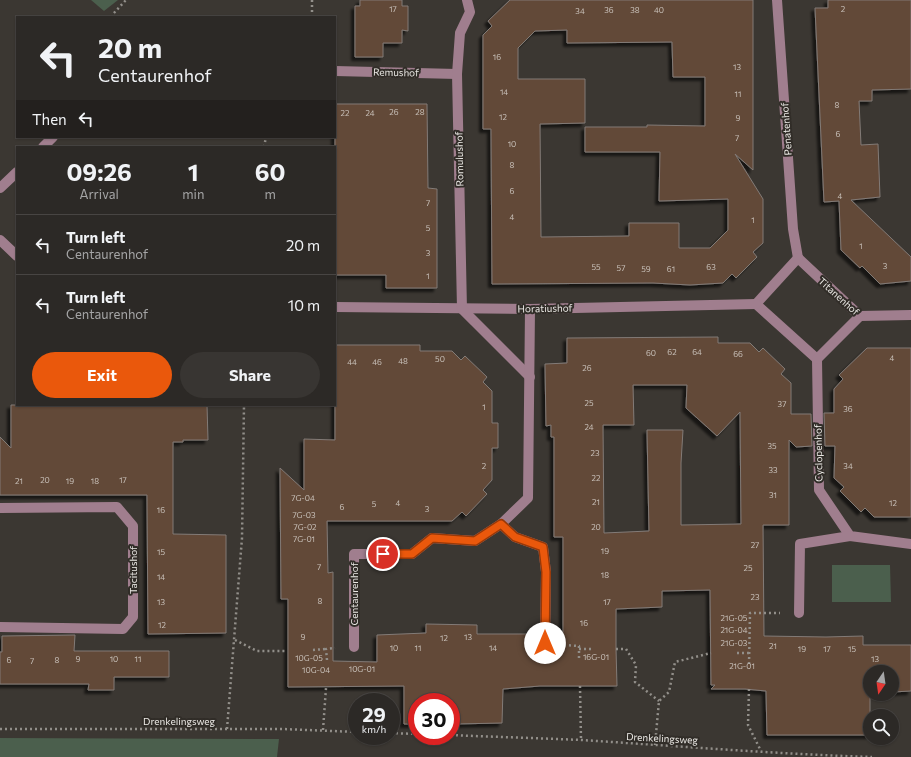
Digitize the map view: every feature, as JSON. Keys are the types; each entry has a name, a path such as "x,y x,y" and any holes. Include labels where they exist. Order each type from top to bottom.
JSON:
{"street":[{"name":"Romulushof","path":"462,309 457,74 460,33 470,12 467,0"},
{"name":"Penatenhof","path":"777,0 793,229 798,258"},
{"name":"Remushof","path":"336,71 457,74"},
{"path":"43,146 52,138"},
{"path":"0,188 16,173"},
{"path":"0,240 16,255"},
{"path":"798,258 756,304 817,359 860,316"},
{"name":"Titanenhof","path":"798,258 860,316 911,315"},
{"name":"Horatiushof","path":"336,308 530,309 756,304"},
{"path":"462,309 530,377"},
{"name":"Centaurenhof","path":"354,647 354,554 412,554 432,538 475,541 501,524 528,498 530,309"},
{"name":"Cyclopenhof","path":"817,359 819,490 850,536"},
{"name":"Tacitushof","path":"0,508 117,507 133,526 133,617 124,630 0,627"},
{"path":"501,524 515,537 543,547 546,572 545,643"},
{"path":"799,612 800,544 850,536 911,544"}],"path":[{"path":"114,16 113,14 126,0"},
{"path":"312,0 312,16"},
{"path":"227,729 242,538 244,406"},
{"path":"749,664 750,614 799,612"},
{"path":"234,639 257,651 287,651"},
{"path":"545,643 579,646 579,661"},
{"path":"312,650 326,649"},
{"path":"579,649 591,649"},
{"path":"616,649 626,649 636,665 635,682 659,701"},
{"path":"655,745 659,701 669,692 675,662 711,653"},
{"path":"737,653 749,653"},
{"path":"580,686 581,740"},
{"path":"323,730 326,688"},
{"path":"749,689 748,725 761,751"},
{"name":"Drenkelingsweg","path":"0,730 282,728 348,731"},
{"name":"Drenkelingsweg","path":"460,735 581,740 792,754 872,757"}],"green space":[{"path":"91,0 118,0 104,11"},
{"path":"832,565 890,565 891,602 832,602"},
{"path":"0,738 279,739 277,757 0,757"}],"building":[{"path":"360,0 402,0 402,6 408,6 408,31 402,30 402,43 383,43 383,57 355,57 355,6 360,6"},
{"path":"510,0 753,0 753,170 735,154 763,199 763,243 753,252 757,257 736,278 732,274 723,283 690,285 653,283 492,284 491,129 483,129 483,35 492,26 488,21","holes":["567,30 567,43 672,42 673,77 705,77 705,126 647,125 647,127 585,127 585,152 660,152 659,201 728,199 728,230 710,248 679,248 679,223 629,223 629,236 541,237 540,124 585,123 585,79 518,79 518,48 535,31"]},
{"path":"828,0 911,0 911,89 872,90 872,101 859,101 861,145 878,144 880,197 851,200 911,257 911,281 880,284 862,266 860,268 841,250 839,201 824,202 815,8 828,8"},
{"path":"336,104 427,104 428,188 437,189 437,288 386,288 386,275 336,275"},
{"path":"718,337 718,343 750,343 759,352 763,348 785,369 781,374 791,383 791,414 811,414 812,446 796,447 789,440 789,525 763,525 764,636 863,636 863,645 911,645 911,691 899,692 899,665 863,665 863,701 870,701 870,709 863,709 863,735 767,735 766,691 745,689 711,689 715,685 711,685 710,590 662,591 662,607 616,609 617,686 540,686 503,689 502,723 460,724 460,693 408,693 408,724 404,724 404,686 288,687 288,599 281,599 280,468 304,490 304,439 335,440 336,345 420,345 420,351 452,351 461,360 465,356 487,377 483,382 492,391 492,423 498,423 498,448 492,448 492,480 483,490 487,494 466,516 462,512 452,521 327,521 328,573 333,572 333,661 377,662 377,635 426,633 426,624 477,625 477,634 539,634 539,646 545,649 548,649 551,646 552,634 563,635 563,537 554,537 554,437 551,437 551,425 546,426 545,364 567,363 567,338","holes":["633,385 687,385 686,408 717,436 740,412 741,524 681,525 681,463 683,430 647,430 649,531 604,533 603,425 634,425"]},
{"path":"867,348 911,348 911,517 874,517 865,508 861,512 840,491 844,487 834,478 835,446 825,446 824,413 834,413 834,389 843,379 839,375"},
{"path":"11,405 207,406 208,440 183,440 183,442 173,442 173,534 226,535 226,633 148,634 147,495 0,495 0,437 11,448"},
{"path":"75,635 74,651 169,651 169,677 114,677 114,690 88,690 89,684 0,684 0,652 2,652 2,636"}],"route":[{"path":"383,554 412,554 432,538 475,541 501,524 515,537 543,547 546,572 545,643"}]}
